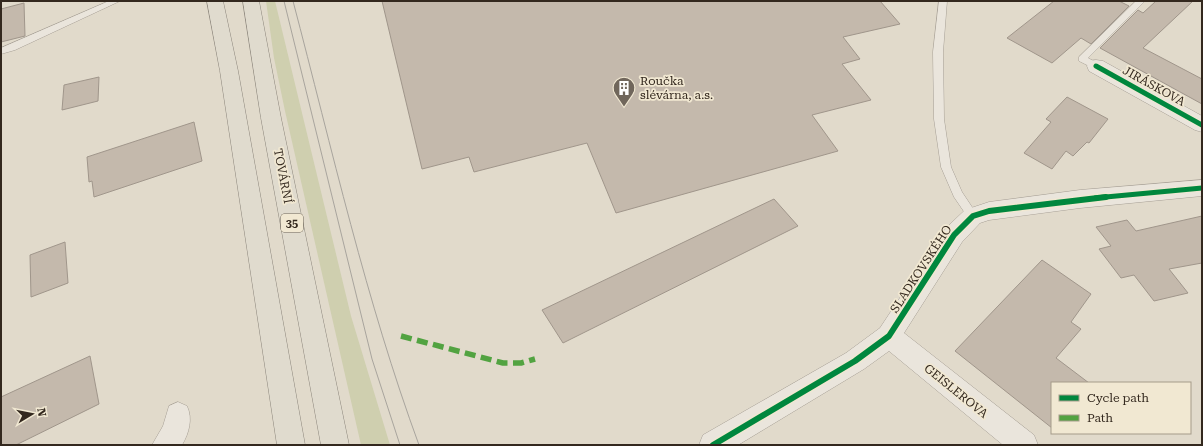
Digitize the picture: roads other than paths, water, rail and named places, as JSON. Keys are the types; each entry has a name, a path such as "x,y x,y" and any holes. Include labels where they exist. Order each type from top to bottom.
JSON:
{"main road":[{"path":"215,1 229,71 291,445"},
{"name":"TOVÁRNÍ","path":"251,1 274,134 335,445"}],"street":[{"name":"JIRÁSKOVA","path":"1096,66 1202,125"},
{"name":"SLADKOVSKÉHO","path":"713,445 855,360 889,336 900,322 954,235 973,216 989,211 1080,199 1202,188"},
{"name":"GEISLEROVA","path":"889,336 1024,445"},
{"path":"166,445 175,431 178,415"}],"lane":[{"path":"1,51 12,48 116,1"},
{"path":"943,1 938,52 939,119 946,167 958,194 973,216"},
{"path":"1096,66 1082,59 1140,1"}],"tram line":[{"path":"284,1 372,359 400,445"},
{"path":"293,1 366,280 382,336 419,445"}],"place":[{"name":"Roučka slévárna, a.s.","path":"624,108"}]}
